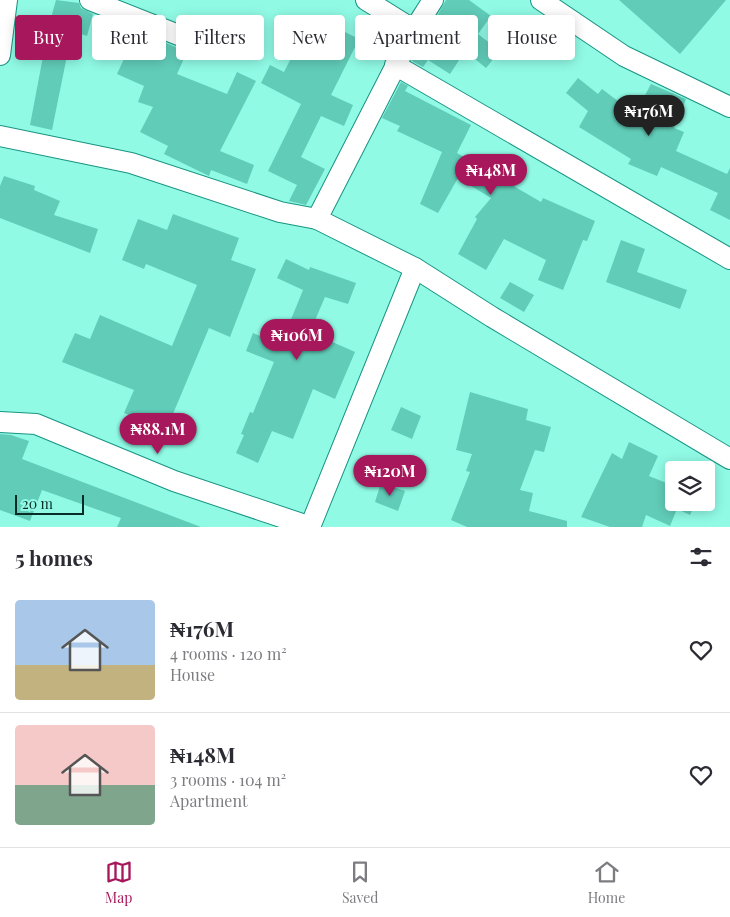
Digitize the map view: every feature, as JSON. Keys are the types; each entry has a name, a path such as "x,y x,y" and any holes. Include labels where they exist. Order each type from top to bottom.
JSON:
{"street":[{"path":"0,55 7,0"},
{"path":"90,0 176,34"},
{"path":"366,0 390,15"},
{"path":"424,15 433,0"},
{"path":"541,0 624,56 730,107"},
{"path":"318,219 398,60"},
{"path":"395,65 730,259"},
{"path":"0,136 131,163 280,212 318,219 415,268 492,318 730,459"},
{"path":"0,422 36,424 174,481 310,527 415,268"}],"building":[{"path":"56,0 79,3 81,8 93,14 87,36 82,34 82,15 52,15"},
{"path":"446,0 469,0 490,15 478,34 478,15 438,15"},
{"path":"619,0 726,0 680,54"},
{"path":"345,32 355,37 355,47 331,95 353,105 344,126 321,116 301,157 325,169 306,205 289,201 297,185 268,171 301,104 261,83 270,65 284,72 290,60 345,60"},
{"path":"478,34 488,42 488,60 493,60 486,68 476,60 478,60"},
{"path":"166,43 176,47 176,60 183,60 177,74 227,94 237,72 256,81 220,151 254,165 247,184 211,170 209,176 164,154 168,146 140,132 153,107 138,102 144,86 117,74 123,60 166,60"},
{"path":"42,60 66,60 52,130 30,125"},
{"path":"413,60 428,60 423,67"},
{"path":"428,60 459,60 450,74"},
{"path":"578,78 598,94 602,89 635,114 651,84 686,99 674,128 684,132 676,151 727,174 730,168 730,220 710,210 718,193 661,167 657,176 628,164 631,159 579,127 588,111 566,93"},
{"path":"401,82 408,86 405,91 471,125 457,153 541,202 543,198 595,221 587,241 583,240 563,290 538,280 546,260 504,239 486,270 458,254 477,219 475,217 491,198 458,178 438,213 420,204 442,152 397,131 400,126 382,118"},
{"path":"4,176 35,186 34,190 60,201 54,215 98,229 90,253 0,218 0,186"},
{"path":"173,214 239,238 231,260 256,269 230,337 209,328 170,421 168,420 164,429 124,413 134,390 62,362 75,333 90,339 100,315 172,346 197,285 146,264 144,269 122,260 138,219 167,230"},
{"path":"621,240 645,249 637,272 687,290 680,309 606,282"},
{"path":"286,259 309,270 310,267 356,283 348,304 325,297 310,332 355,352 335,399 313,389 293,439 272,431 258,463 236,453 244,435 241,434 250,412 253,413 274,362 246,351 253,333 281,344 303,290 277,278"},
{"path":"510,282 534,295 524,312 500,298"},
{"path":"470,392 528,409 526,420 551,427 544,452 535,450 520,490 533,493 529,511 567,521 567,527 467,527 451,520 470,472 466,471 472,454 456,450"},
{"path":"401,407 421,416 412,439 391,430"},
{"path":"0,434 11,435 29,441 22,459 201,527 117,527 121,518 42,490 30,521 0,510"},
{"path":"629,442 658,456 649,476 665,482 665,511 676,511 670,526 646,515 642,527 610,527 581,517 612,453 622,459"},
{"path":"381,483 405,491 398,511 375,502"},
{"path":"681,511 692,511 690,515"}]}
